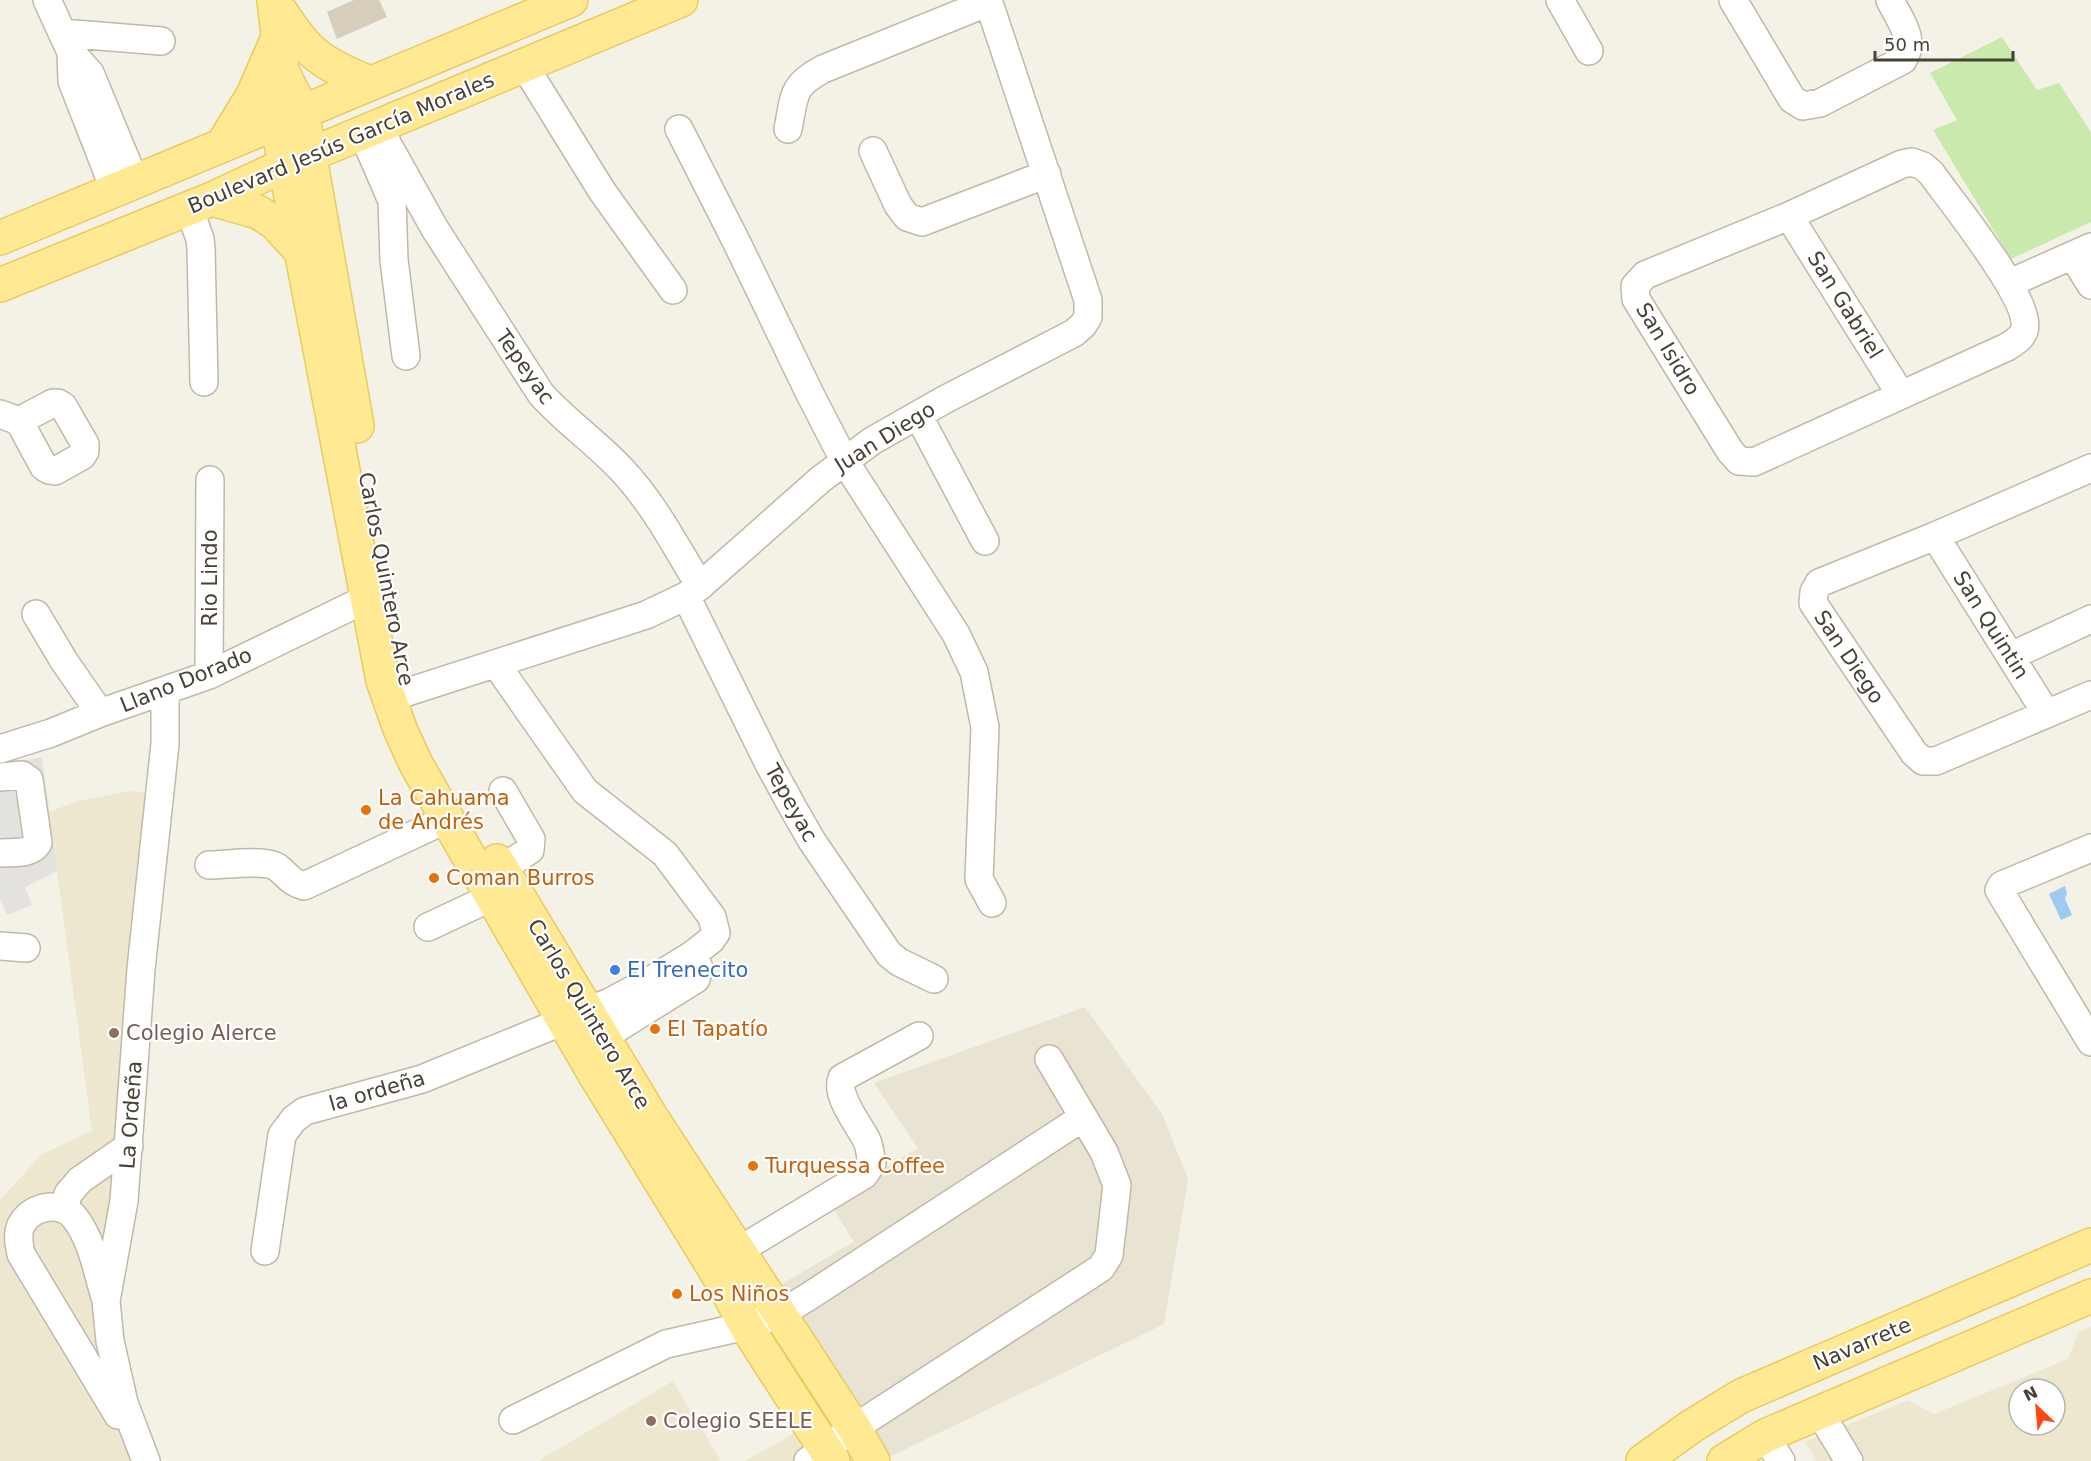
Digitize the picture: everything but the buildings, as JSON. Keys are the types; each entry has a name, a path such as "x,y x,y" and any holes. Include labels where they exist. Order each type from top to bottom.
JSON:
{"main road":[{"name":"Boulevard Jesús García Morales","path":"0,238 571,0"},
{"name":"Boulevard Jesús García Morales","path":"0,285 681,0"},
{"path":"274,1 307,49 334,68 370,83"},
{"name":"Carlos Quintero Arce","path":"274,1 282,71 342,406 368,598 398,695 442,769 497,883 583,1029 746,1326 822,1457"},
{"path":"223,144 253,95 278,38"},
{"name":"Carlos Quintero Arce","path":"298,159 301,252 342,406 395,644 400,729 447,819 497,883"},
{"path":"200,203 258,212 275,223 301,252"},
{"name":"Carlos Quintero Arce","path":"583,1029 662,1134 780,1314 868,1420 873,1461"},
{"name":"Navarrete","path":"1643,1461 1692,1426 1752,1391 2091,1245"},
{"path":"1724,1461 1774,1443 1820,1413 2091,1296"},
{"path":"1752,1391 1774,1443"}],"street":[{"path":"47,0 66,42 90,73 125,187"},
{"path":"1560,0 1589,51"},
{"path":"1734,0 1792,99 1803,106 1820,103 1904,60 1910,49 1908,36 1890,0"},
{"path":"788,129 796,89 806,78 989,1"},
{"name":"Juan Diego","path":"398,695 646,615 693,591 844,460 918,415 1063,340 1083,326 1088,317 1088,300 989,1"},
{"path":"66,42 161,41"},
{"path":"524,66 602,191 673,290"},
{"path":"679,129 844,460 956,634 974,672 985,727 979,879 992,903"},
{"path":"370,130 392,201 394,260 406,356"},
{"name":"Tepeyac","path":"370,130 541,394 558,414 621,468 640,491 693,591 769,764 812,842 889,954 899,962 934,979"},
{"path":"873,151 898,205 908,217 922,222 1047,174"},
{"name":"San Isidro","path":"1912,162 1923,166 1931,173 2010,284 2024,319 2024,331 2018,340 1754,462 1739,461 1730,451 1636,299 1635,286 1645,275 1789,216 1902,164 1912,162"},
{"path":"200,203 204,382"},
{"name":"San Gabriel","path":"1789,216 1900,395"},
{"path":"2010,284 2082,252 2091,285"},
{"path":"918,415 985,541"},
{"name":"San Diego","path":"2091,468 1935,536 1819,583 1814,592 1813,603 1914,753 1923,761 1936,761 2091,695"},
{"name":"Rio Lindo","path":"209,675 210,480"},
{"name":"San Quintin","path":"1935,536 2046,713"},
{"name":"Llano Dorado","path":"0,749 51,733 100,713 209,675 368,598"},
{"path":"36,614 64,661 100,713"},
{"path":"2011,656 2091,619"},
{"name":"la ordeña","path":"265,1251 282,1135 294,1119 305,1111 422,1079 583,1029 696,979 699,968 692,955 716,933 712,917 664,854 585,791 496,664"},
{"name":"La Ordeña","path":"146,1461 124,1403 110,1341 106,1300 124,1201 141,969 165,744 165,692"},
{"path":"0,749 3,777 22,776 29,780 38,843 30,851 0,853"},
{"path":"428,927 497,883 530,850 531,839 503,791"},
{"path":"209,866 266,864 277,867 293,883 304,886 447,819"},
{"path":"2091,848 2000,887 2000,893 2082,1007 2091,1042"},
{"path":"738,1251 864,1176 872,1163 868,1142 843,1097 839,1086 842,1078 919,1036"},
{"path":"822,1457 868,1420 1101,1268 1109,1255 1117,1185 1104,1152 1049,1059"},
{"path":"513,1420 666,1344 746,1326 780,1314 1082,1118"},
{"path":"65,1209 68,1194 80,1180 129,1146"},
{"path":"106,1300 84,1233 74,1216 65,1209 57,1207 43,1208 32,1213 22,1223 18,1237 21,1254 146,1461"},
{"path":"1820,1413 1849,1461"}],"shaded area":[{"path":"42,757 57,871 25,887 32,905 7,915 0,899 0,765"},
{"name":"Colegio Alerce","path":"131,791 151,793 154,951 144,1115 121,1271 118,1318 131,1383 157,1461 0,1461 0,1200 42,1154 92,1131 49,812 78,801"},
{"path":"1085,1007 1162,1114 1188,1179 1164,1324 881,1461 763,1295 854,1242 829,1201 918,1148 874,1083"},
{"path":"2091,1327 2091,1461 1817,1461 1805,1442 1908,1400 1934,1414 2007,1384 2007,1437 2067,1437 2067,1377 2024,1377 2068,1359 2078,1333"},
{"name":"Colegio SEELE","path":"673,1381 721,1461 538,1461"},
{"name":"Colegio SEELE","path":"795,1433 812,1461 745,1461"}],"green space":[{"path":"2002,37 2037,90 2059,83 2091,132 2091,222 2011,259 1933,130 1957,120 1930,73"}],"water":[{"path":"2065,886 2067,894 2065,899 2072,915 2061,920 2049,894"}],"place":[{"name":"La Cahuama de Andrés","path":"366,810"},
{"name":"Coman Burros","path":"434,878"},
{"name":"El Trenecito","path":"615,970"},
{"name":"El Tapatío","path":"655,1029"},
{"name":"Colegio Alerce","path":"114,1033"},
{"name":"Turquessa Coffee","path":"753,1166"},
{"name":"Los Niños","path":"677,1294"},
{"name":"Colegio SEELE","path":"651,1421"}]}
